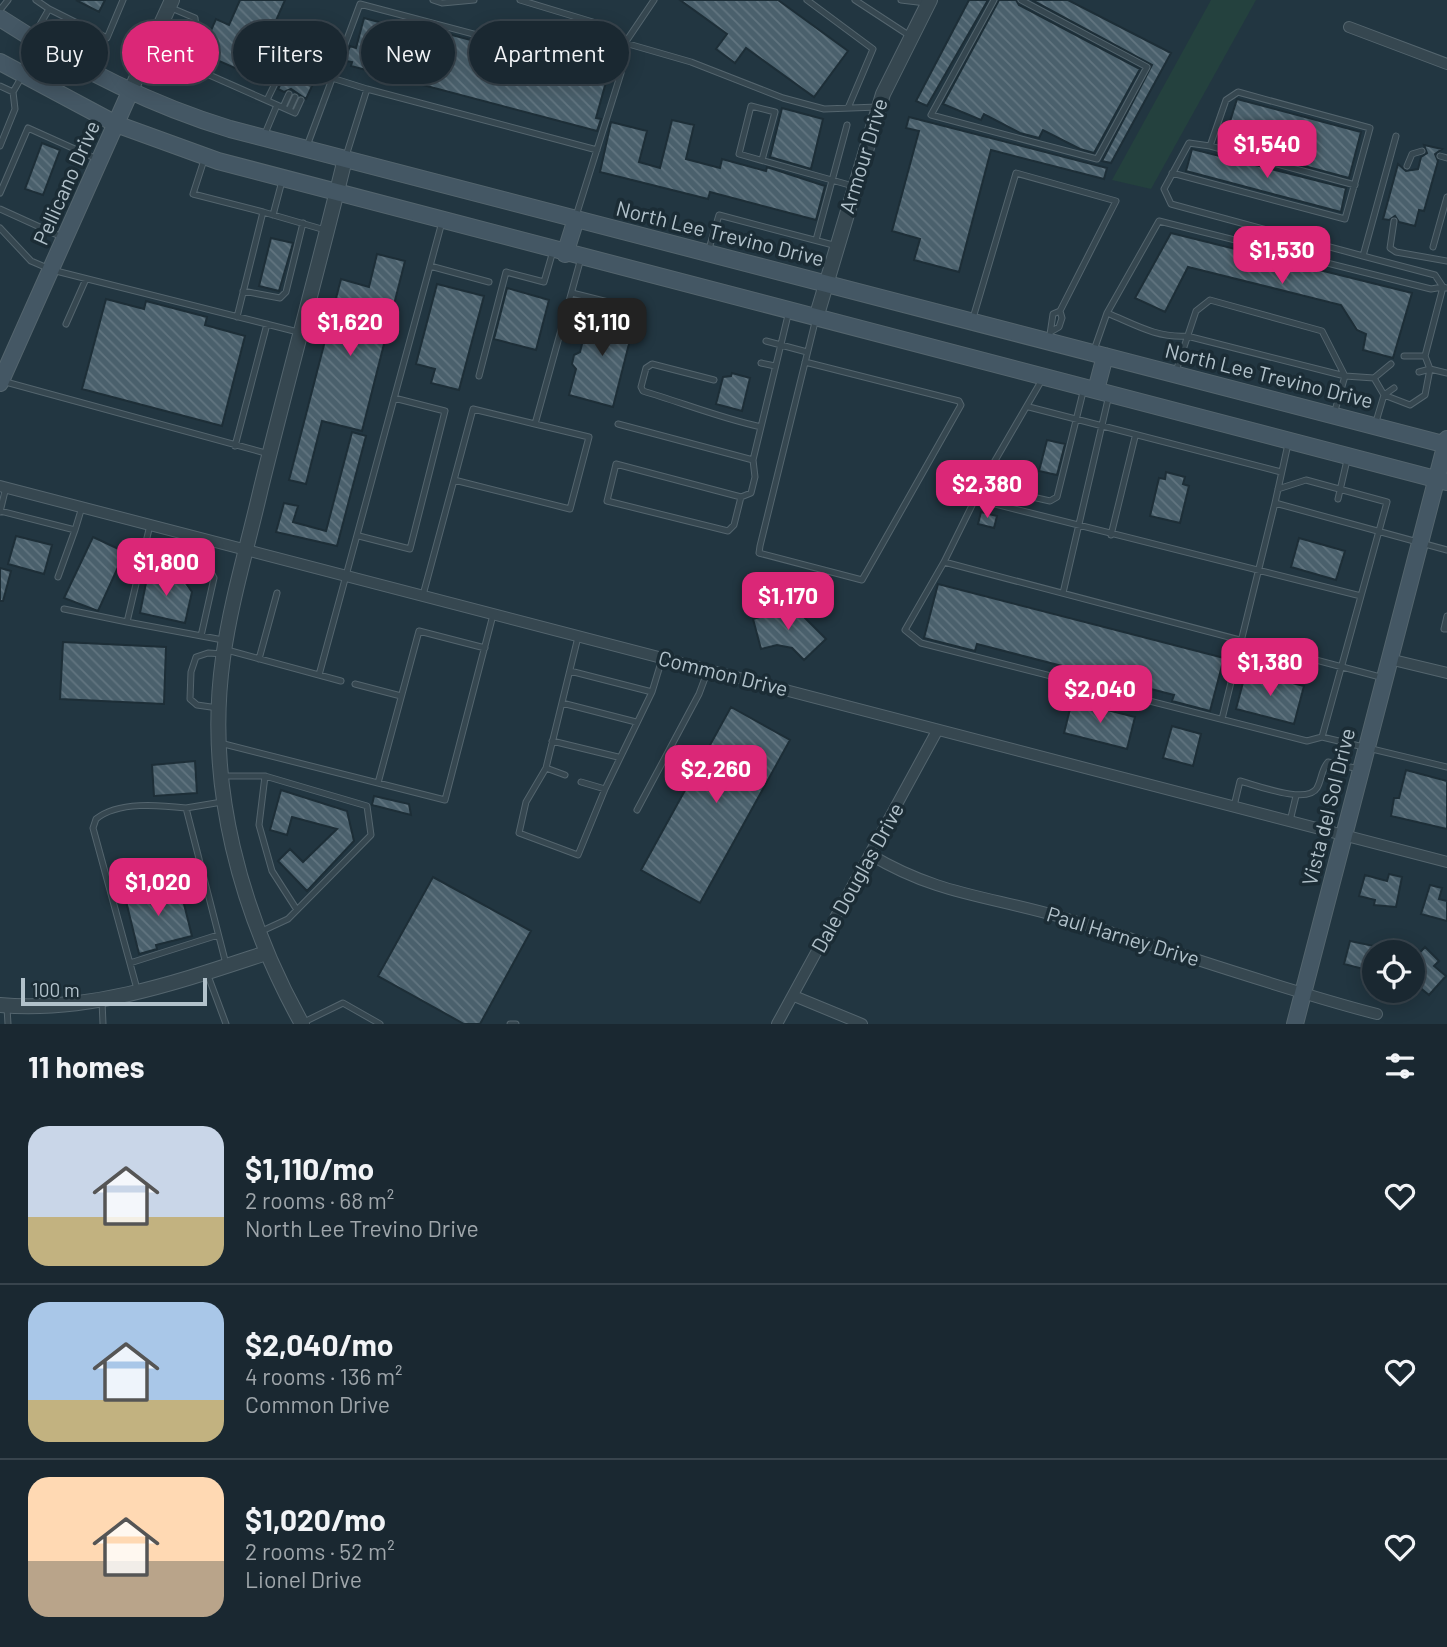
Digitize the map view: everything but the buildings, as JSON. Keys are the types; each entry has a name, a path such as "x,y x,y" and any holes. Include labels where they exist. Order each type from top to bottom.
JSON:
{"main road":[{"name":"North Lee Trevino Drive","path":"0,18 21,32"},
{"path":"0,62 21,73"},
{"name":"North Lee Trevino Drive","path":"108,80 186,115 306,149 972,321 1050,336 1099,354 1447,443"},
{"path":"42,84 116,124 205,157 442,222 1441,481"},
{"name":"Pellicano Drive","path":"1,382 130,92"},
{"path":"559,252 576,219"},
{"path":"1097,391 1099,354"},
{"name":"Vista del Sol Drive","path":"1294,1024 1419,543 1441,481 1447,443"}],"street":[{"name":"Armour Drive","path":"816,318 878,107 929,1"},
{"name":"Pellicano Drive","path":"162,21 170,3"},
{"path":"1349,27 1447,64"},
{"name":"Pellicano Drive","path":"130,92 134,84"},
{"path":"302,1023 266,953 236,864 222,776 220,708 225,648 244,550 345,159"},
{"name":"Common Drive","path":"3,486 1447,862"},
{"path":"1389,659 1447,673"},
{"name":"Dale Douglas Drive","path":"777,1024 937,731"},
{"name":"Paul Harney Drive","path":"871,855 932,886 1058,916 1302,994 1377,1014"},
{"path":"3,1005 31,1007 138,992 266,953"},
{"path":"794,996 862,1024"}],"lane":[{"path":"0,10 9,0"},
{"path":"36,0 107,38 123,0"},
{"path":"433,0 442,4 474,0"},
{"path":"520,0 589,21"},
{"path":"629,37 654,0"},
{"path":"807,0 873,49 848,108"},
{"path":"855,0 910,36"},
{"path":"901,0 917,4 929,1"},
{"path":"994,0 930,116 1097,159 1147,67 1021,0"},
{"path":"170,3 196,21"},
{"path":"347,38 360,4 621,73 576,219"},
{"path":"42,21 49,9"},
{"path":"629,44 691,62 783,97 824,109 878,107"},
{"path":"302,64 309,67 315,70 303,78 302,64"},
{"path":"0,146 15,109 13,92 21,78"},
{"path":"219,79 286,109"},
{"path":"347,83 597,150"},
{"path":"267,100 275,84"},
{"path":"306,149 330,84"},
{"path":"0,86 13,92"},
{"path":"345,159 367,89"},
{"path":"1172,173 1345,219 1370,128 1238,92 1226,100 1210,146"},
{"path":"263,137 295,97 286,109"},
{"path":"762,160 775,112 751,106 738,154 853,186"},
{"path":"816,240 847,125"},
{"path":"0,193 28,128 100,160"},
{"path":"1363,256 1396,136"},
{"path":"1354,185 1210,146 1189,143 1164,189 1171,204 1435,275 1445,287"},
{"path":"1407,166 1412,154 1422,151"},
{"path":"1440,156 1447,158"},
{"path":"205,157 194,194 328,230"},
{"path":"972,321 1016,173 1116,201 1060,311 1062,318 1059,327 1050,336"},
{"path":"274,215 283,178"},
{"path":"1433,247 1447,197"},
{"path":"0,208 66,239"},
{"path":"237,317 263,212"},
{"path":"708,253 719,215 837,246"},
{"path":"1099,354 1107,313 1159,221 1431,289 1445,287"},
{"path":"1394,221 1390,248 1396,252 1447,261"},
{"path":"319,675 359,536 442,222"},
{"path":"243,291 273,298 280,298 286,292 303,223"},
{"path":"0,228 32,261 52,270 301,333"},
{"path":"479,376 506,272 544,282 559,252"},
{"path":"536,424 581,258"},
{"path":"430,266 489,282"},
{"path":"66,324 86,279"},
{"path":"1374,378 1384,395 1410,405 1425,395 1430,369 1425,356 1445,287"},
{"path":"572,293 628,307"},
{"path":"1175,374 1196,311 1210,300 1322,331 1345,376 1334,414"},
{"path":"741,497 734,525 728,531 607,501 616,464 741,497 751,493 755,477 753,460 789,311"},
{"path":"1107,313 1144,330 1169,337 1186,336 1345,376 1374,378 1391,364"},
{"path":"805,362 959,401 961,405 862,580 759,553 807,352 816,318"},
{"path":"235,446 267,324"},
{"path":"766,341 807,352"},
{"path":"1404,356 1425,356"},
{"path":"761,363 775,366"},
{"path":"714,380 652,364 646,368 641,387 643,391 695,406 713,416 761,427"},
{"path":"1419,372 1430,369 1447,373"},
{"path":"1044,377 986,477 944,562 905,630 921,643 1307,741 1322,737 1447,767"},
{"path":"1,382 270,454"},
{"path":"1375,425 1384,395 1394,388"},
{"path":"986,477 1036,499 1050,501 1057,497 1076,421 1097,391"},
{"path":"1063,593 1101,427 1097,391"},
{"path":"359,536 410,549 443,423 445,411 394,398"},
{"path":"1029,407 1135,437 1281,472"},
{"path":"423,596 454,480 473,409 589,437 570,509 454,480"},
{"path":"618,424 753,460"},
{"path":"1111,535 1135,437"},
{"path":"1222,719 1289,441"},
{"path":"1338,499 1348,457"},
{"path":"1278,489 1306,480 1387,502 1322,737"},
{"path":"1321,494 1323,485"},
{"path":"3,486 0,512 75,530"},
{"path":"1350,501 1352,493"},
{"path":"1366,506 1368,497"},
{"path":"975,499 1361,596"},
{"path":"1275,503 1317,510 1447,550"},
{"path":"58,577 82,507"},
{"path":"127,622 150,525"},
{"path":"145,547 206,563 212,570 214,578 201,636"},
{"path":"944,562 1384,678"},
{"path":"259,659 277,593"},
{"path":"64,609 201,636 225,648 259,659 341,681"},
{"path":"220,743 445,800 493,614"},
{"path":"1445,629 1447,616"},
{"path":"378,783 419,631 485,648"},
{"path":"578,637 545,768 526,802 519,833 578,855 618,757 652,692 662,658"},
{"path":"1264,646 1267,659 1271,661"},
{"path":"220,708 197,705 190,699 191,672 196,657 225,648"},
{"path":"1287,665 1300,655"},
{"path":"637,810 699,694 708,670"},
{"path":"570,671 652,692"},
{"path":"355,684 401,696"},
{"path":"562,703 636,722"},
{"path":"552,741 618,757"},
{"path":"1234,806 1240,780 1296,796 1312,793 1317,788 1328,762 1360,770"},
{"path":"545,768 565,775"},
{"path":"222,776 265,776 367,806 371,835 288,919 258,933"},
{"path":"265,776 259,825 272,871 297,910"},
{"path":"581,782 605,789"},
{"path":"1290,821 1296,796"},
{"path":"138,992 94,837 96,819 110,811 161,805 186,808 225,801"},
{"path":"186,808 226,966"},
{"path":"130,963 218,935"},
{"path":"207,973 226,1024"},
{"path":"102,998 103,1024"},
{"path":"302,1023 343,1003 380,1024"},
{"path":"3,1005 8,1024"},
{"path":"510,1024 516,1024"}],"green space":[{"path":"1211,0 1256,0 1151,189 1112,180"}]}
